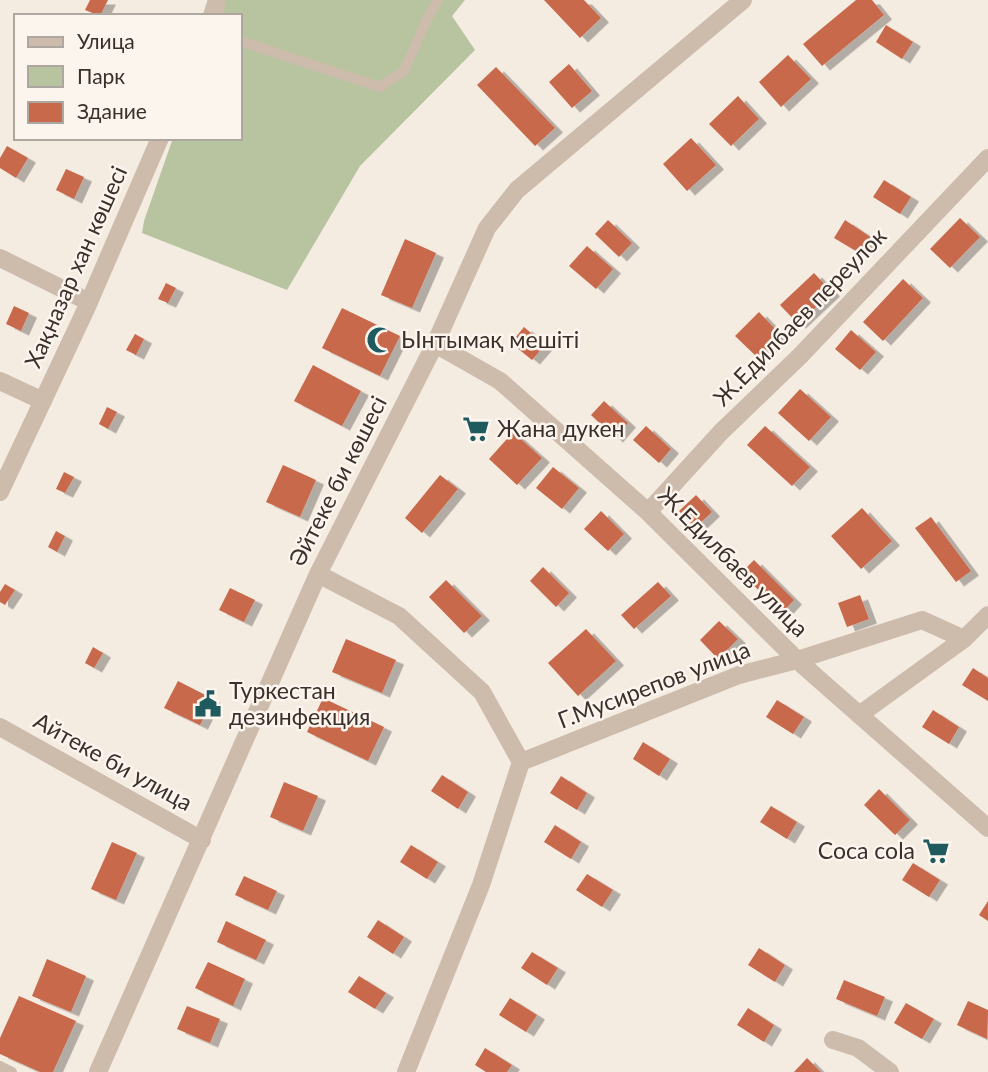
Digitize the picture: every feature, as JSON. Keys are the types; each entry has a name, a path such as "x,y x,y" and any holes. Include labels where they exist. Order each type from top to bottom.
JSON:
{"street":[{"name":"Әйтеке би көшесі","path":"98,1072 318,574 435,344 487,228 517,190 743,0"},
{"name":"Хақназар хан көшесі","path":"0,492 89,302 159,140"},
{"name":"Ж.Едилбаев переулок","path":"648,512 721,432 800,356 988,158"},
{"path":"0,258 89,302"},
{"name":"Ж.Едилбаев улица","path":"435,344 500,381 648,512 797,660 988,828"},
{"path":"0,381 43,401"},
{"path":"318,574 399,616 482,692 521,762 481,885 406,1072"},
{"path":"859,715 964,639 988,615"},
{"name":"Г.Мусирепов улица","path":"521,762 739,675 797,660 922,620 964,639"},
{"name":"Айтеке би улица","path":"0,727 202,840"},
{"path":"834,1040 858,1048 890,1072"}],"lane":[{"path":"242,42 380,87 404,71 438,0"},
{"path":"0,1066 12,1072"}],"green space":[{"path":"221,0 465,0 452,16 475,50 360,166 287,290 142,233 172,140 242,140 242,14 216,14"}],"building":[{"path":"90,0 108,0 101,14 85,10"},
{"path":"544,0 584,0 601,18 580,38"},
{"path":"856,0 872,0 884,15 822,66 803,44"},
{"path":"886,25 913,42 902,59 876,42"},
{"path":"788,55 811,79 781,107 759,82"},
{"path":"569,64 592,91 572,108 549,82"},
{"path":"496,67 555,128 535,146 477,85"},
{"path":"738,96 759,119 731,146 709,124"},
{"path":"691,138 716,165 687,191 663,164"},
{"path":"7,146 28,158 16,178 0,168 0,158"},
{"path":"66,169 84,177 74,199 56,190"},
{"path":"884,180 911,197 900,214 873,197"},
{"path":"960,218 980,237 950,268 930,249"},
{"path":"608,220 632,243 619,257 595,234"},
{"path":"845,220 872,238 861,254 834,238"},
{"path":"405,239 436,253 412,308 381,295"},
{"path":"587,246 613,269 596,289 569,266"},
{"path":"814,273 832,292 798,324 780,305"},
{"path":"903,279 923,298 883,341 863,322"},
{"path":"166,283 176,288 168,303 158,299"},
{"path":"14,306 29,313 21,331 6,324"},
{"path":"342,308 400,336 380,376 322,348"},
{"path":"759,312 781,335 758,358 735,336"},
{"path":"524,327 545,345 532,360 511,343"},
{"path":"851,330 876,352 860,370 835,349"},
{"path":"135,334 144,339 136,355 126,350"},
{"path":"313,365 361,391 342,426 294,401"},
{"path":"800,389 831,417 809,441 778,413"},
{"path":"604,401 628,423 615,438 591,415"},
{"path":"107,407 117,412 108,429 99,424"},
{"path":"646,426 671,449 659,463 633,440"},
{"path":"765,426 810,467 792,486 747,445"},
{"path":"513,432 542,458 517,485 489,459"},
{"path":"283,465 316,480 300,517 266,502"},
{"path":"553,467 579,488 562,509 536,488"},
{"path":"64,472 74,477 65,493 56,489"},
{"path":"440,475 458,489 422,533 405,518"},
{"path":"696,495 712,512 695,528 679,511"},
{"path":"862,508 892,541 861,569 831,536"},
{"path":"601,511 624,534 608,551 584,529"},
{"path":"931,517 971,571 956,582 915,528"},
{"path":"56,531 65,536 57,552 48,547"},
{"path":"754,560 794,600 782,613 741,573"},
{"path":"543,567 569,593 556,607 530,581"},
{"path":"446,580 482,616 464,633 429,597"},
{"path":"658,582 671,596 634,629 621,615"},
{"path":"5,584 15,590 5,605 0,602 0,592"},
{"path":"230,588 255,600 244,622 219,610"},
{"path":"860,595 869,619 847,627 838,603"},
{"path":"719,621 738,639 718,659 700,640"},
{"path":"586,629 616,661 578,696 548,663"},
{"path":"346,639 396,660 382,693 332,672"},
{"path":"93,647 103,653 94,668 85,663"},
{"path":"973,668 988,678 988,701 962,685"},
{"path":"178,681 213,699 200,725 164,708"},
{"path":"323,698 384,727 368,761 307,732"},
{"path":"777,700 804,717 793,734 766,717"},
{"path":"933,710 959,727 949,744 922,727"},
{"path":"643,742 670,759 659,776 633,759"},
{"path":"442,775 468,792 458,809 431,791"},
{"path":"561,776 587,793 577,810 550,793"},
{"path":"284,782 318,796 303,831 270,817"},
{"path":"879,789 910,820 895,835 864,805"},
{"path":"771,806 797,822 787,839 760,822"},
{"path":"555,825 581,842 571,859 544,842"},
{"path":"112,842 137,853 116,900 91,889"},
{"path":"411,845 438,862 427,879 400,862"},
{"path":"913,863 940,880 929,897 902,880"},
{"path":"587,874 613,890 602,907 576,890"},
{"path":"244,876 277,891 268,910 235,895"},
{"path":"988,901 988,921 979,915"},
{"path":"378,920 404,937 393,954 367,937"},
{"path":"226,921 266,940 256,960 217,942"},
{"path":"759,948 785,965 775,982 748,965"},
{"path":"532,952 558,968 547,985 521,968"},
{"path":"47,959 86,976 71,1012 32,996"},
{"path":"208,962 245,979 233,1006 195,988"},
{"path":"359,976 386,993 375,1009 348,992"},
{"path":"844,980 885,997 877,1016 836,999"},
{"path":"19,996 76,1021 53,1072 40,1072 0,1054 0,1038"},
{"path":"510,998 537,1015 526,1032 499,1015"},
{"path":"968,1001 988,1010 987,1039 957,1025"},
{"path":"906,1003 934,1019 922,1039 894,1023"},
{"path":"187,1006 220,1019 210,1043 177,1029"},
{"path":"748,1008 774,1025 764,1042 737,1025"},
{"path":"485,1048 512,1065 507,1072 486,1072 475,1065"},
{"path":"807,1058 821,1072 794,1072"}],"place":[{"name":"Ынтымақ мешіті","path":"380,340"},
{"name":"Жана дукен","path":"476,429"},
{"name":"Туркестан дезинфекция","path":"208,704"},
{"name":"Coca cola","path":"936,851"}]}
